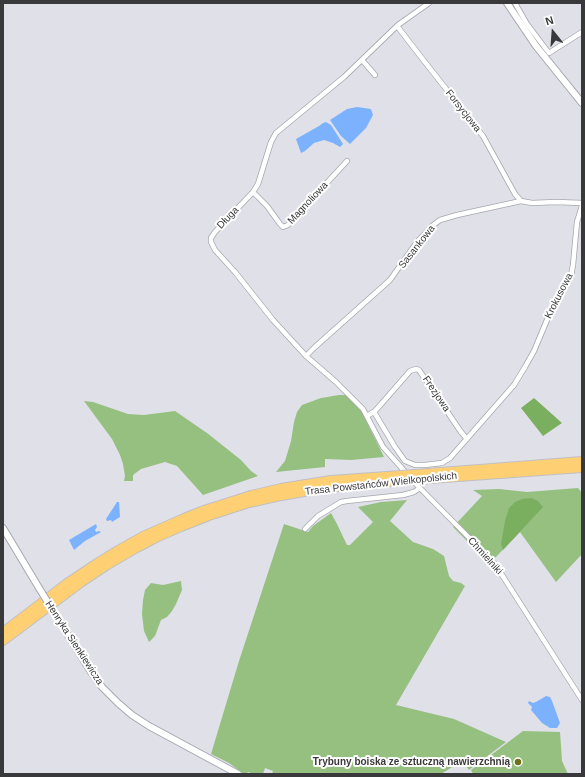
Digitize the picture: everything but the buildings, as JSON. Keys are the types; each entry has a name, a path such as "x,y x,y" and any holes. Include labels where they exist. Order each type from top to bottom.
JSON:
{"highway":[{"name":"Trasa Powstańców Wielkopolskich","path":"417,481 582,461"},
{"name":"Trasa Powstańców Wielkopolskich","path":"3,632 67,583 118,550 143,536 184,518 244,497 281,488 331,480 402,478 417,481 582,468"},
{"name":"Trasa Powstańców Wielkopolskich","path":"3,641 76,586 106,566 156,538 181,527 248,503 337,487 402,478"}],"street":[{"name":"Długa","path":"383,447 363,409 306,356 273,320 235,272 215,250 211,242 211,238 253,192 258,184 271,142 276,133 344,77 397,26 429,3"},
{"path":"507,3 536,46 582,103"},
{"path":"515,3 527,24 549,53 582,32"},
{"name":"Forsycjowa","path":"397,26 483,136 515,194 521,201"},
{"path":"362,60 375,75"},
{"name":"Magnoliowa","path":"253,192 267,206 280,224 283,226 288,225 347,161"},
{"name":"Sasankowa","path":"306,356 390,280 417,242 436,222 444,218 521,201 532,203 582,203"},
{"name":"Krokusowa","path":"374,412 405,462 415,465 442,463 450,458 514,385 534,351 552,308 571,276 577,222 582,206"},
{"name":"Frezjowa","path":"367,416 374,412 384,402 410,371 416,368 419,370 467,439"},
{"name":"Chmielniki","path":"383,447 403,470 417,481 495,564 582,700"},
{"path":"305,529 318,516 341,502 403,495 414,492 417,481"},
{"name":"Henryka Sienkiewicza","path":"3,528 91,672 106,691 132,715 149,726 238,774"}],"green space":[{"path":"347,395 362,412 384,457 351,460 325,459 325,467 276,472 285,461 297,412 302,405 321,398"},
{"path":"534,398 562,423 543,436 521,408"},
{"path":"84,401 93,402 128,414 144,415 175,411 207,433 241,460 258,476 203,495 177,466 165,462 141,469 133,475 133,481 124,481 125,476 123,464 112,439"},
{"path":"578,488 582,493 582,554 556,582 520,532 495,558 491,565 453,527 482,496 473,490 499,489 527,492"},
{"path":"531,498 538,501 543,507 503,550 501,544 509,508 515,502 522,499"},
{"path":"407,500 390,521 413,542 433,549 444,556 449,576 453,581 461,583 465,586 396,705 454,719 506,742 469,770 462,761 441,774 272,774 273,771 265,768 263,774 253,774 248,772 244,774 229,763 211,754 239,661 284,524 308,532 313,526 331,513 347,545 350,545 373,522 358,507 381,502"},
{"path":"181,581 182,590 176,604 167,617 161,620 155,636 149,642 144,631 142,614 145,590 151,583 163,585"},
{"path":"523,731 560,732 562,761 568,774 473,774 471,770"}],"water":[{"path":"357,107 371,109 373,115 366,128 350,144 341,136 330,120 347,109"},
{"path":"326,122 331,125 343,144 340,147 324,140 314,143 301,153 296,139"},
{"path":"117,502 119,502 120,517 112,522 111,520 107,521 106,519"},
{"path":"96,524 96,532 101,532 85,541 74,550 69,540"},
{"path":"546,696 550,697 560,723 557,728 550,728 542,723 531,710 532,707 528,703 529,701 533,703 536,702"}],"place":[{"name":"Trybuny boiska ze sztuczną nawierzchnią","path":"518,762"}]}
